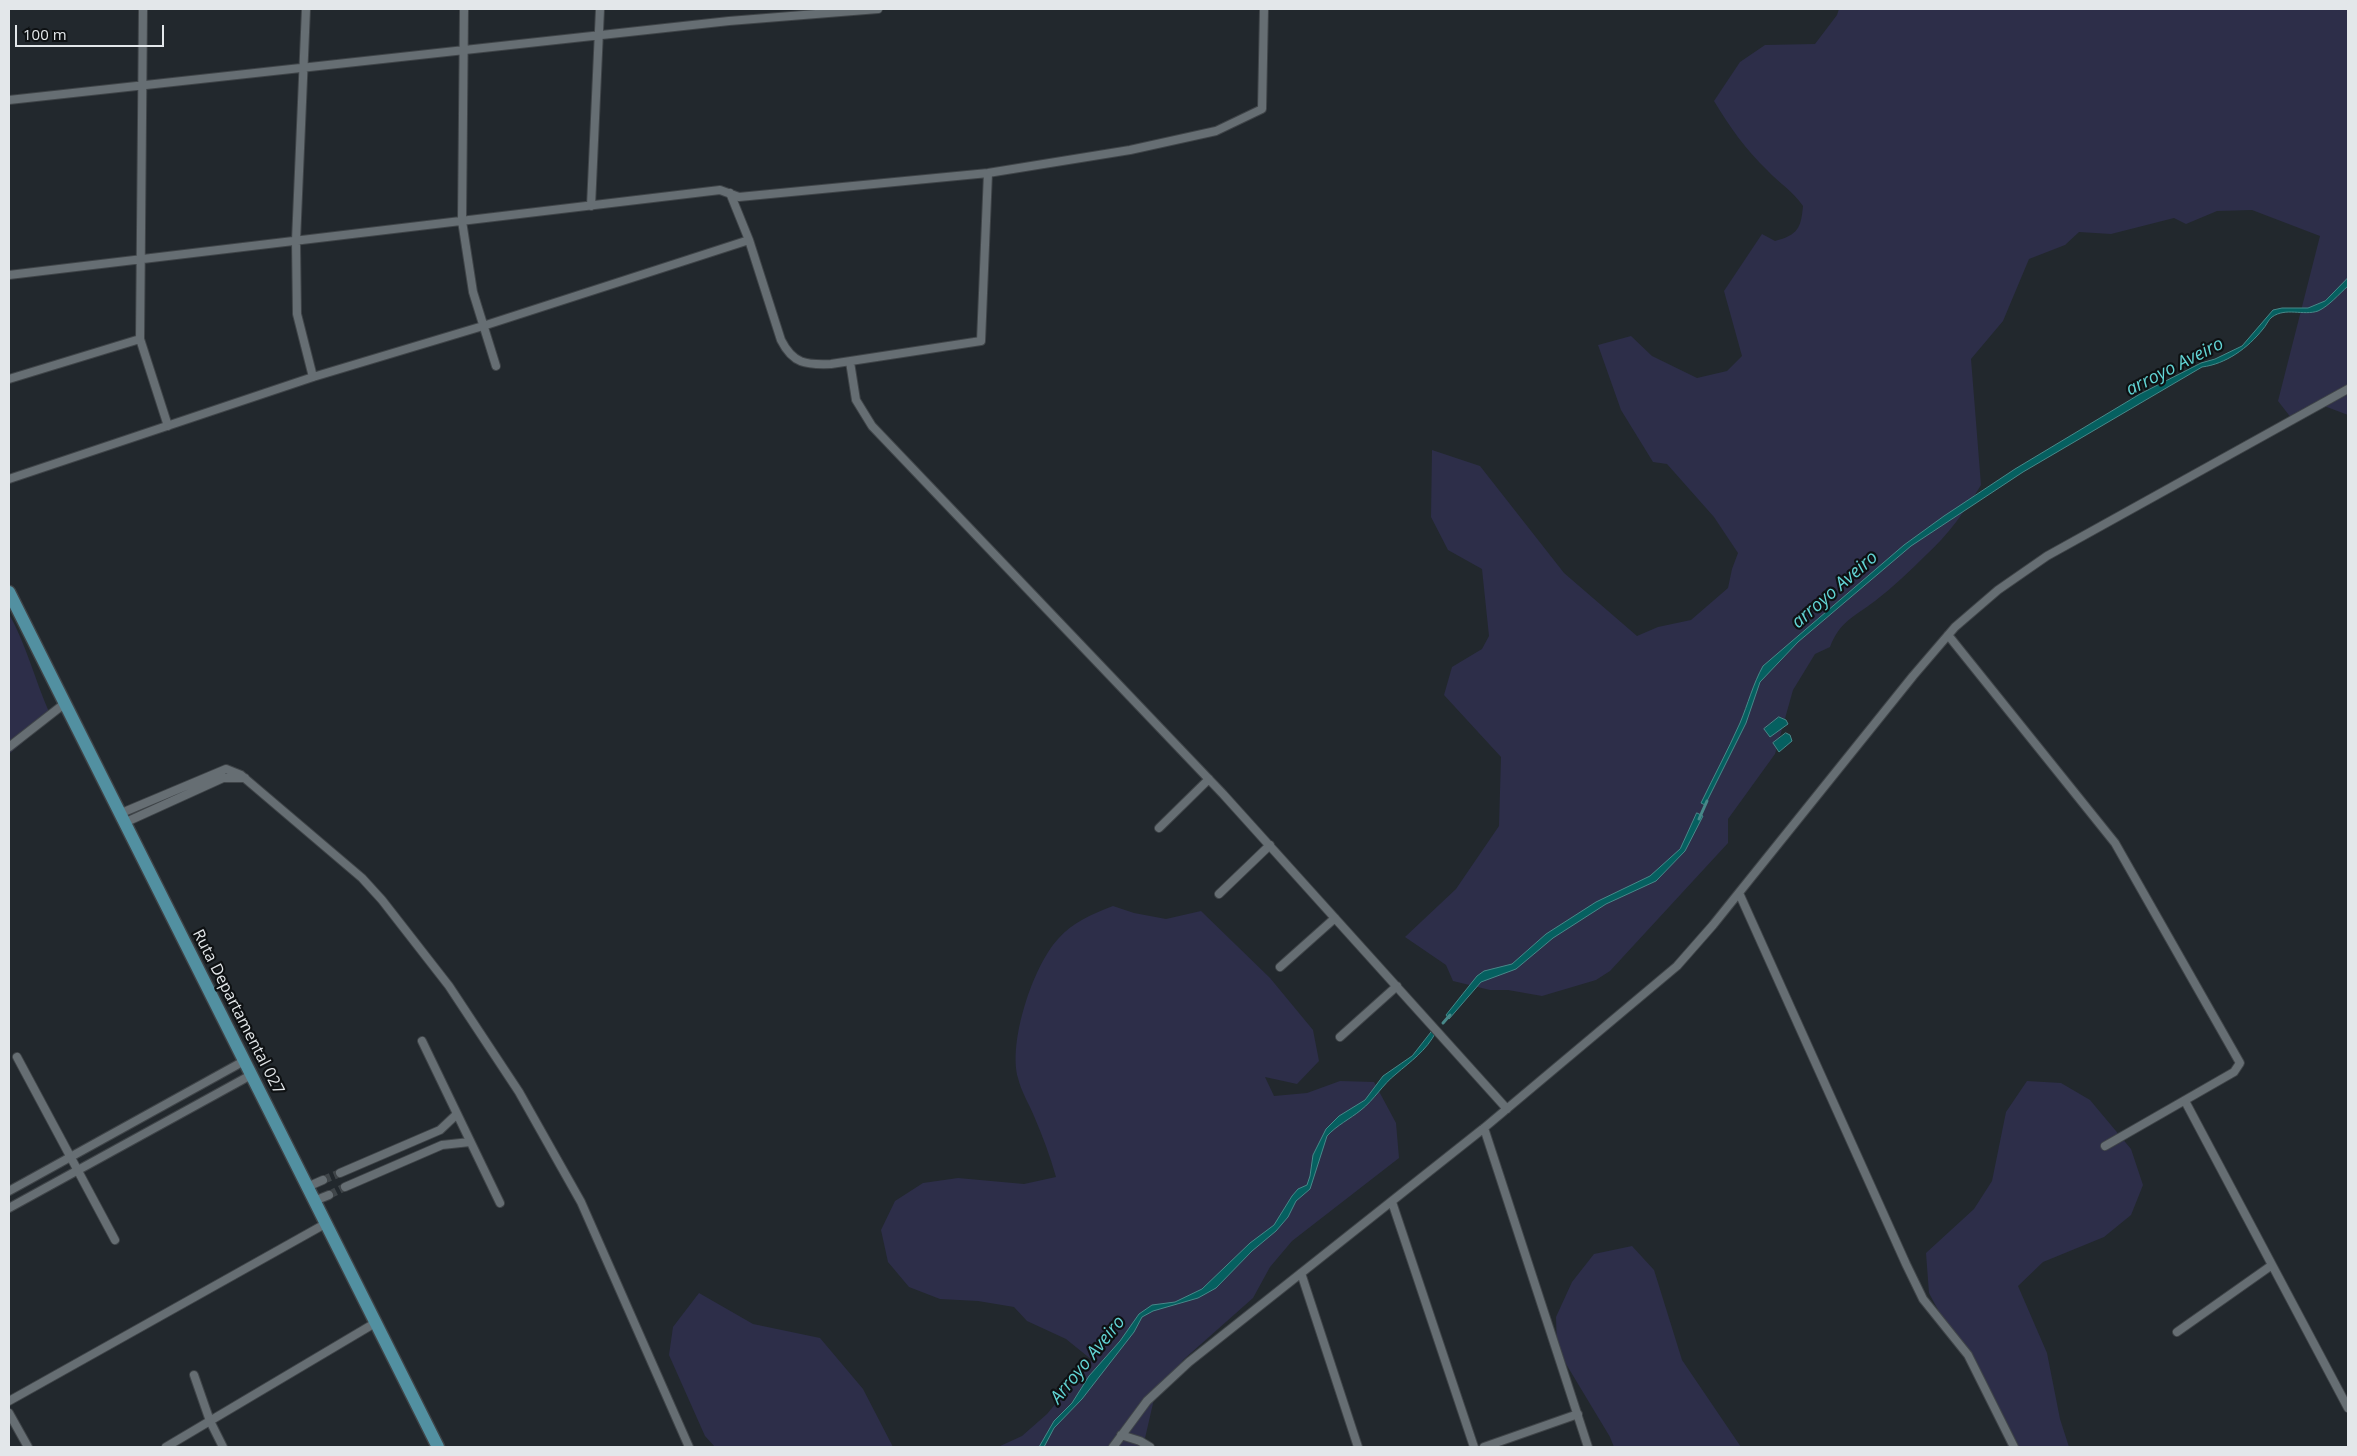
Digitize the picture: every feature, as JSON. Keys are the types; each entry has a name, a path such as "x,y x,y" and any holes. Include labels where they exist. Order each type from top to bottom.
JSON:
{"main road":[{"name":"Ruta Departamental 027","path":"9,592 438,1447"}],"street":[{"path":"143,9 140,339 168,426"},
{"path":"306,9 296,241 297,314 313,378"},
{"path":"464,9 462,221 473,292 496,366"},
{"path":"591,206 600,9"},
{"path":"9,100 729,21 878,9"},
{"path":"9,275 720,190 739,197 988,173 1180,140 1216,131 1262,109 1264,9"},
{"path":"730,194 749,240 786,351 797,361 816,364 850,362 982,341 988,173"},
{"path":"9,479 313,378 483,326 749,240"},
{"path":"9,379 140,339"},
{"path":"850,362 856,400 872,426 1270,845 1507,1109"},
{"path":"1113,1447 1148,1401 1196,1357 1484,1128 1677,966 1739,893 1913,676 1948,635 1982,603 2019,574 2047,556 2348,389"},
{"path":"1948,635 2115,843 2240,1063 2234,1072 2105,1146"},
{"path":"9,747 64,704"},
{"path":"122,819 223,778 245,778 362,878 382,900 449,986 519,1092 577,1195 689,1447"},
{"path":"1159,828 1209,780"},
{"path":"1219,894 1270,845"},
{"path":"1739,893 1923,1299 1968,1355 2014,1447"},
{"path":"1280,968 1335,918"},
{"path":"1340,1037 1397,986"},
{"path":"422,1041 500,1203"},
{"path":"17,1057 115,1240"},
{"path":"9,1191 244,1061"},
{"path":"9,1208 251,1075"},
{"path":"2185,1101 2348,1408"},
{"path":"340,1173 440,1130 457,1114"},
{"path":"1484,1128 1588,1447"},
{"path":"345,1188 442,1145 470,1142"},
{"path":"307,1187 323,1180"},
{"path":"314,1201 329,1194"},
{"path":"1392,1202 1474,1447"},
{"path":"9,1401 326,1224"},
{"path":"2177,1332 2272,1264"},
{"path":"1301,1273 1358,1447"},
{"path":"166,1447 375,1323"},
{"path":"194,1375 210,1421 223,1447"},
{"path":"9,1413 28,1447"},
{"path":"1484,1447 1578,1414"},
{"path":"1121,1435 1140,1441 1150,1447"}],"shaded area":[{"path":"1839,9 2348,9 2348,415 2319,404 2292,419 2278,401 2320,236 2252,210 2217,211 2186,224 2174,218 2111,234 2079,232 2065,245 2029,259 2003,321 1971,359 1981,485 1942,539 1908,573 1843,625 1830,647 1815,654 1793,690 1775,754 1728,819 1728,843 1610,971 1596,980 1542,996 1508,990 1490,990 1453,981 1446,965 1405,937 1456,889 1499,826 1501,757 1444,695 1452,667 1482,649 1489,636 1482,569 1448,550 1431,517 1432,450 1480,466 1564,573 1637,636 1658,627 1691,620 1728,588 1738,553 1714,517 1667,464 1653,462 1621,410 1598,345 1631,336 1652,356 1697,378 1727,371 1742,356 1724,291 1762,234 1775,241 1789,236 1797,230 1803,206 1745,146 1714,101 1740,62 1765,45 1815,44 1837,15"},
{"path":"2348,278 2348,286 2322,309 2306,313 2289,312 2277,314 2269,320 2257,336 2236,354 2228,359 2202,367 2023,472 1911,546 1798,642 1760,682 1746,723 1705,805 1701,803 1740,723 1763,666 1904,545 2015,469 2140,394 2201,363 2215,359 2242,346 2273,310 2308,308 2325,301"},
{"path":"9,614 49,712 35,732 9,754"},
{"path":"1779,717 1786,720 1788,724 1770,737 1764,729"},
{"path":"1786,733 1790,735 1792,741 1779,752 1773,743"},
{"path":"1697,813 1703,816 1685,851 1656,881 1606,904 1553,938 1516,969 1481,982 1449,1019 1446,1015 1477,976 1484,971 1512,964 1546,934 1596,902 1650,876 1680,849"},
{"path":"1113,906 1134,913 1166,919 1201,911 1270,978 1313,1030 1319,1061 1297,1084 1265,1077 1274,1096 1307,1093 1340,1081 1374,1082 1396,1123 1399,1158 1292,1241 1270,1267 1253,1298 1183,1360 1167,1388 1154,1399 1143,1447 998,1447 1022,1436 1047,1414 1092,1360 1066,1339 1027,1321 1014,1307 978,1301 940,1299 909,1287 888,1262 881,1230 895,1201 923,1183 958,1178 1024,1184 1056,1177 1018,1078 1016,1063 1020,1025 1032,985 1049,951 1058,939 1076,923"},
{"path":"1433,1030 1436,1032 1432,1039 1418,1055 1391,1078 1366,1106 1327,1136 1310,1189 1296,1201 1288,1217 1276,1231 1252,1251 1216,1288 1198,1298 1153,1311 1142,1317 1134,1332 1082,1399 1054,1428 1044,1447 1039,1447 1054,1421 1072,1403 1089,1376 1120,1341 1139,1314 1152,1305 1175,1302 1202,1289 1250,1243 1274,1225 1292,1196 1298,1189 1307,1185 1313,1155 1326,1129 1339,1116 1365,1100 1383,1076 1412,1056"},
{"path":"2027,1081 2061,1083 2090,1100 2131,1149 2143,1185 2131,1215 2104,1237 2043,1262 2018,1286 2047,1353 2060,1419 2069,1447 2008,1447 1987,1386 1946,1325 1929,1293 1926,1253 1974,1209 1992,1181 2006,1112"},
{"path":"1632,1246 1654,1270 1682,1360 1741,1447 1614,1447 1610,1437 1557,1349 1556,1317 1572,1282 1594,1254"},
{"path":"699,1293 753,1324 820,1338 863,1389 893,1447 715,1447 705,1436 669,1355 673,1327"}],"waterway":[{"name":"arroyo Aveiro","path":"1699,819 1707,801"},
{"name":"arroyo Aveiro","path":"1443,1023 1450,1015"}],"tunnel":[{"path":"323,1180 340,1173"},
{"path":"329,1195 345,1187"}],"water label":[{"name":"Arroyo Aveiro","path":"1088,1360"}]}
